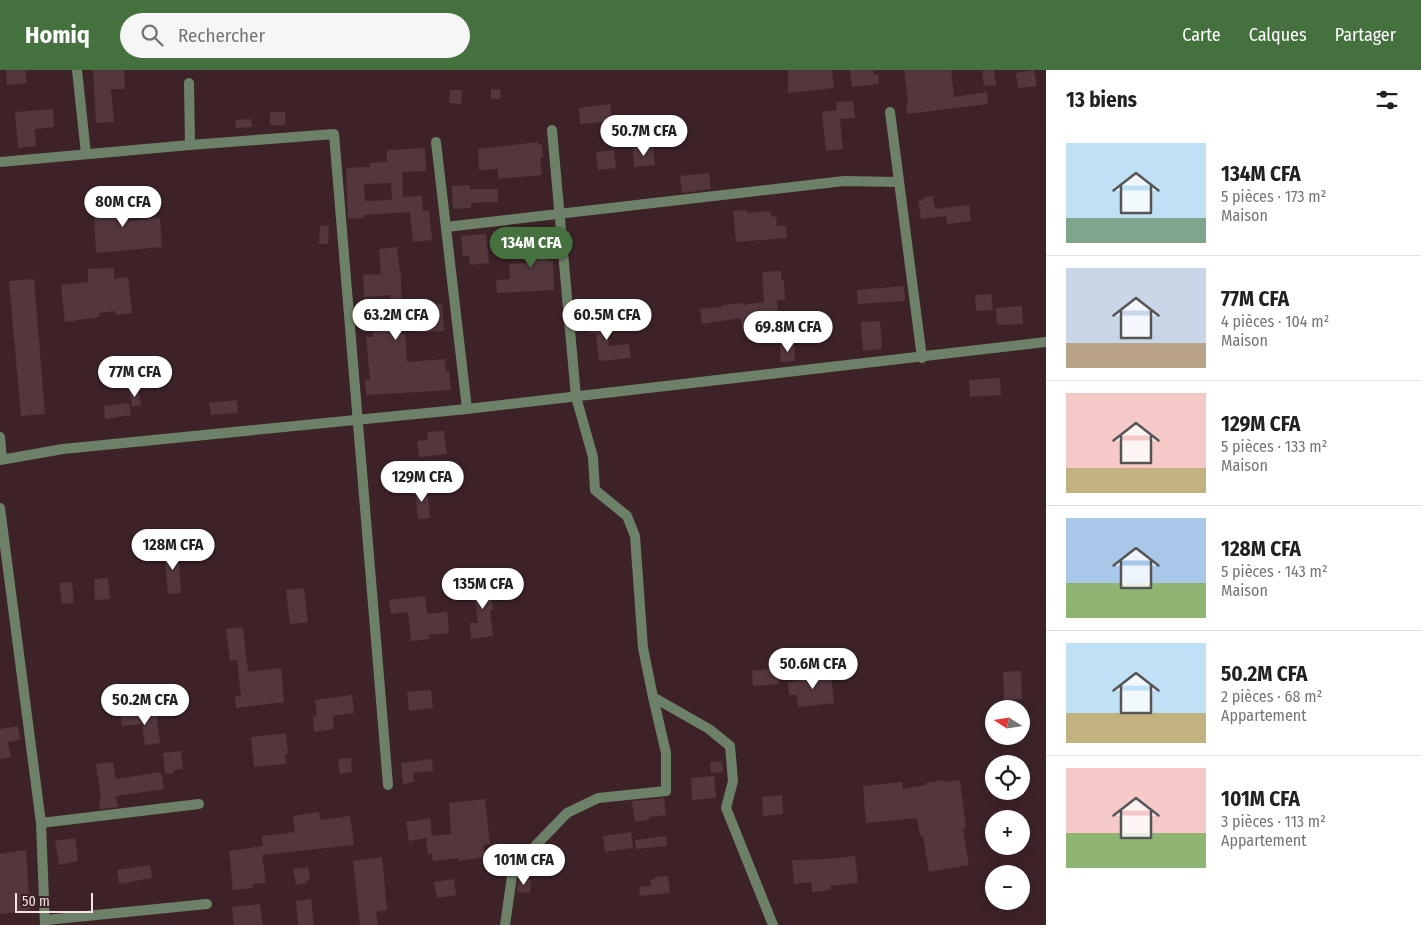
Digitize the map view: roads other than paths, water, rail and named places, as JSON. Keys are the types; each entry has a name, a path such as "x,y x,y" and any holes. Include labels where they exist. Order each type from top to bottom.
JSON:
{"street":[{"path":"77,70 86,154"},
{"path":"189,83 190,146"},
{"path":"890,112 922,358"},
{"path":"505,925 513,869 567,813 598,798 666,791 666,753 643,648 635,536 627,516 595,490 593,456 576,397 552,130"},
{"path":"0,162 334,134 388,785"},
{"path":"436,142 467,409"},
{"path":"446,226 560,215 844,181 898,182"},
{"path":"0,437 1,459 63,450 576,397 1046,342"},
{"path":"0,508 41,823 46,922 207,904"},
{"path":"653,697 709,729 730,746 733,781 726,808 773,925"},
{"path":"41,823 199,804"}]}
